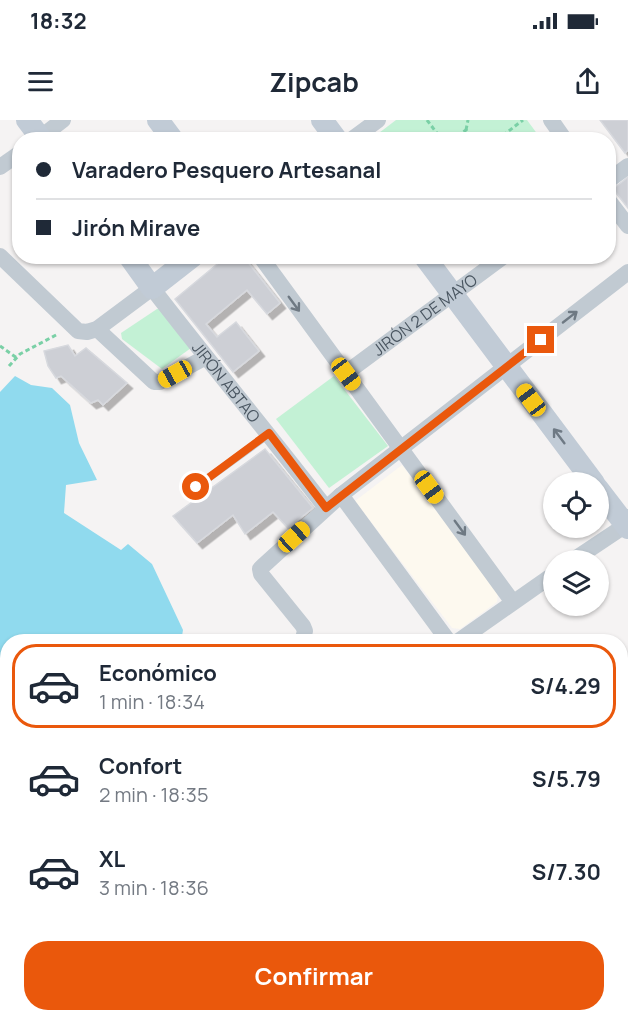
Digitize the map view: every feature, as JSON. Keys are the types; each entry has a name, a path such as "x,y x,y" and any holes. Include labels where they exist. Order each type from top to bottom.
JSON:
{"street":[{"path":"40,132 63,120"},
{"path":"362,132 378,120"},
{"path":"616,210 628,226"},
{"path":"0,256 78,331 87,332 97,329 183,264"},
{"name":"JIRÓN ABTAO","path":"135,264 326,508"},
{"path":"266,264 512,601"},
{"path":"429,264 586,472"},
{"name":"JIRÓN 2 DE MAYO","path":"346,374 494,264"},
{"path":"304,634 303,626 261,574 261,569 341,495 628,272"},
{"path":"97,329 147,378 154,382 160,382 206,357"},
{"path":"341,495 443,634"},
{"path":"588,550 627,523 609,502"},
{"path":"468,634 543,581"}],"lane":[{"path":"196,487 269,433"}],"path":[{"path":"463,132 466,130 468,120"},
{"path":"507,132 523,120"},
{"path":"9,366 20,354 73,326"},
{"path":"0,346 17,358"}],"shaded area":[{"path":"402,465 498,593 497,602 460,629 452,628 355,501"}],"green space":[{"path":"396,120 527,120 536,132 380,132"},
{"path":"157,309 162,309 191,348 162,369 122,339 121,333"},
{"path":"334,376 388,446 329,488 276,419"}],"water":[{"path":"15,376 31,385 52,388 70,405 79,443 97,480 66,485 64,513 121,550 128,544 152,564 183,630 182,634 0,634 0,392"}],"building":[{"path":"600,120 628,120 628,150 625,153 616,141 616,132 609,132"},
{"path":"628,177 628,208 616,193 616,187"},
{"path":"217,264 249,264 280,303 267,314 247,290 206,324 217,337 236,322 259,351 233,372 175,299"},
{"path":"68,345 75,356 86,348 127,383 103,405 98,400 91,403 61,376 56,378 48,366 44,351"},
{"path":"265,449 313,508 288,528 273,512 245,534 233,515 197,543 173,516"}],"route":[{"path":"196,487 269,433 326,508 541,340"}]}
